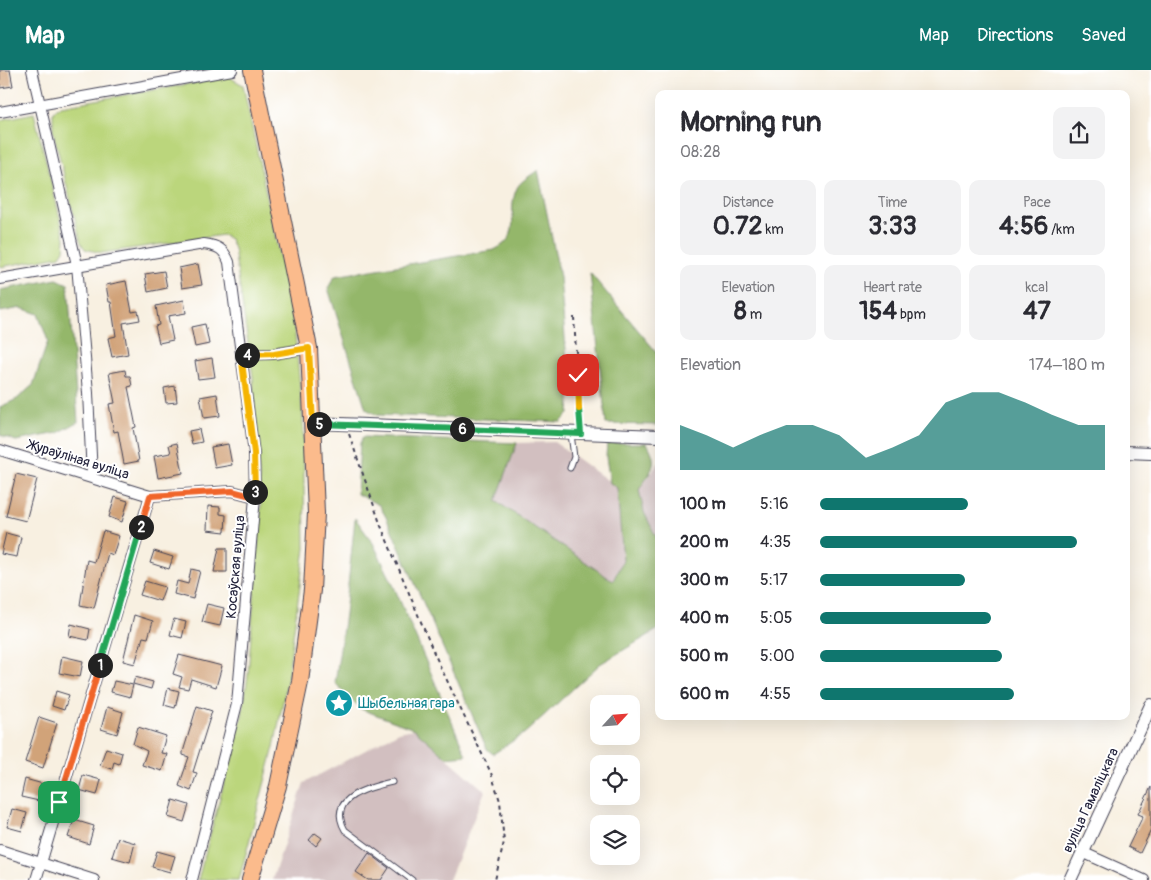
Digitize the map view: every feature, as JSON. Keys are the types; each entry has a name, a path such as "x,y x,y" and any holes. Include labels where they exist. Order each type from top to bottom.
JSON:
{"main road":[{"path":"250,880 278,786 300,682 312,590 316,513 309,348 252,70"}],"street":[{"path":"32,70 77,265 88,393 92,476"},
{"path":"0,112 178,75 232,70"},
{"name":"Косаўская вуліца","path":"77,265 204,244 217,246 226,252 229,262 254,453 255,497 237,704 192,880"},
{"path":"0,278 77,265"},
{"path":"241,355 274,354 309,348"},
{"path":"313,423 655,438"},
{"path":"1130,452 1151,453"},
{"name":"Жураўліная вуліца","path":"1,453 92,476 150,496"},
{"path":"36,880 150,496 232,491 255,497"},
{"name":"вуліца Гамаліцкага","path":"1070,880 1151,705"},
{"path":"0,850 94,880"},
{"path":"1082,852 1144,880"}],"lane":[{"path":"570,468 574,456 576,434"},
{"path":"392,782 366,788 356,793 348,800 341,812 341,823 345,830 412,880"}],"path":[{"path":"574,317 576,434"},
{"path":"346,425 381,526 434,653 491,773 500,801 504,842 495,880"}],"shaded area":[{"path":"554,442 617,487 623,560 613,581 495,501 517,443"},
{"path":"655,468 655,535 644,512 639,490"},
{"path":"414,729 485,791 449,880 272,880 304,783 399,732"}],"green space":[{"path":"229,77 243,85 294,324 303,419 305,548 287,681 274,747 239,880 198,880 242,716 248,675 261,506 253,377 234,249 230,239 223,235 102,253 85,249 81,243 53,131 53,112 61,106"},
{"path":"34,113 65,238 64,250 60,256 0,267 0,120"},
{"path":"538,170 560,277 570,398 569,414 561,422 377,415 366,409 328,288 335,276 494,250 509,238 512,231 514,198 517,188"},
{"path":"590,273 655,350 655,425 606,424"},
{"path":"57,279 68,284 78,422 58,433 16,441 0,435 0,407 17,399 33,385 48,341 38,314 21,308 0,312 0,290"},
{"path":"363,437 517,443 496,501 613,581 623,560 617,488 610,483 606,457 607,443 647,443 653,457 653,462 650,472 639,490 644,512 655,535 655,631 600,664 525,733 493,754 487,749 386,517 379,505 357,494 360,443"},
{"path":"355,518 373,543 392,582 466,755 446,757 414,729 361,709 335,683 345,614"}],"building":[{"path":"0,70 10,70 13,86 0,88"},
{"path":"198,264 202,285 182,288 179,268"},
{"path":"164,271 167,288 148,292 145,274"},
{"path":"126,281 132,312 138,311 140,320 123,323 128,354 112,357 108,338 116,336 111,302 109,302 106,285"},
{"path":"184,300 186,313 168,316 173,340 159,343 155,326 159,325 156,306"},
{"path":"205,324 209,344 195,347 191,327"},
{"path":"212,358 215,377 198,379 195,361"},
{"path":"125,370 126,376 130,376 132,386 128,387 136,427 133,428 139,461 124,464 118,431 114,432 109,404 115,403 109,373"},
{"path":"175,386 177,402 166,403 164,388"},
{"path":"217,394 220,416 204,418 200,397"},
{"path":"199,429 202,442 192,444 189,431"},
{"path":"177,443 183,473 158,478 154,456 171,453 169,445"},
{"path":"228,444 232,465 215,468 211,447"},
{"path":"16,474 37,479 26,521 6,516"},
{"path":"115,497 128,501 122,522 109,517"},
{"path":"208,506 220,507 220,514 226,515 225,532 207,530"},
{"path":"103,531 119,536 113,555 108,553 94,608 80,605 87,560 94,562"},
{"path":"6,533 21,537 17,557 1,554"},
{"path":"219,548 227,548 227,572 214,572"},
{"path":"154,551 173,557 169,569 150,563"},
{"path":"191,569 200,571 193,599 174,594 177,581 188,584"},
{"path":"145,581 165,587 160,601 140,595"},
{"path":"207,604 224,608 220,626 202,622"},
{"path":"134,615 153,621 148,638 143,637 135,664 123,661"},
{"path":"174,619 186,622 182,638 170,635"},
{"path":"71,624 90,629 88,640 69,636"},
{"path":"179,655 222,666 216,687 191,679 188,689 179,687 182,677 173,674"},
{"path":"62,656 83,661 80,677 59,673"},
{"path":"135,677 153,682 151,689 133,684"},
{"path":"114,681 133,685 130,697 111,692"},
{"path":"168,688 179,691 175,708 164,705"},
{"path":"56,691 69,695 64,710 52,706"},
{"path":"197,706 212,711 193,772 197,773 191,791 179,786 189,757 183,755 183,752"},
{"path":"107,707 123,712 117,734 101,729"},
{"path":"39,717 57,723 43,768 25,762"},
{"path":"138,727 166,736 161,753 167,754 162,771 142,765 147,751 133,744"},
{"path":"106,748 122,753 119,764 114,762 112,769 100,765"},
{"path":"83,775 101,780 97,795 79,790"},
{"path":"25,779 43,784 39,801 21,797"},
{"path":"1151,787 1151,830 1140,853 1128,847 1143,816 1138,814"},
{"path":"173,800 189,805 184,822 168,817"},
{"path":"12,809 27,813 22,831 7,827"},
{"path":"74,820 94,826 89,844 68,837"},
{"path":"315,833 322,838 316,846 309,840"},
{"path":"118,838 135,843 130,862 112,857"},
{"path":"157,851 175,856 170,872 152,867"},
{"path":"369,853 389,868 381,880 368,880 356,872"}],"place":[{"name":"Шыбельная гара","path":"339,703"}],"route":[{"path":"59,802 150,496 232,491 255,497 254,453 241,355 274,354 309,348 313,423 581,434 578,375"}]}
